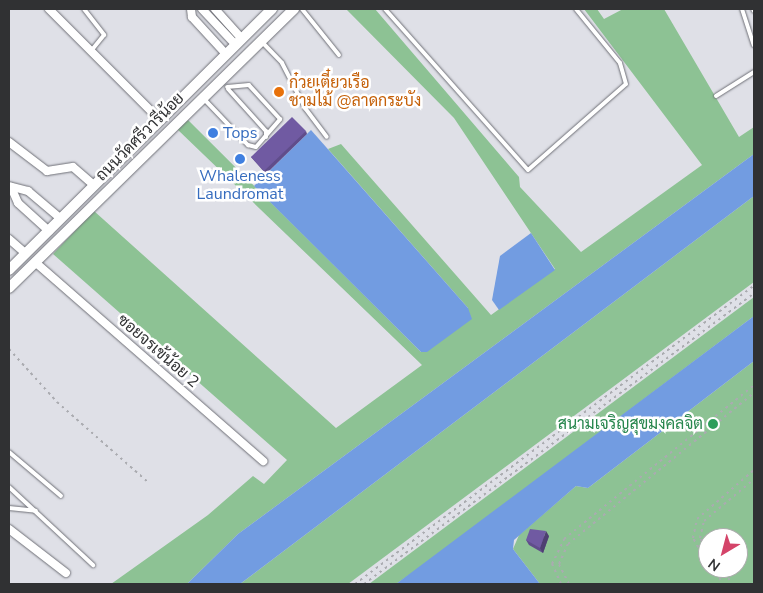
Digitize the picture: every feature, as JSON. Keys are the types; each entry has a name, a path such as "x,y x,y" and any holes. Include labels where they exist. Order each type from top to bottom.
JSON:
{"main road":[{"name":"ถนนวัดศรีวารีน้อย","path":"9,270 225,52 272,9"},
{"name":"ถนนวัดศรีวารีน้อย","path":"9,288 203,97 223,83 236,64 294,9"},
{"path":"238,41 246,55"},
{"path":"225,52 236,64"},
{"path":"25,253 35,262"}],"street":[{"path":"49,9 159,119"},
{"path":"191,9 192,17 225,52"},
{"path":"202,9 238,41"},
{"path":"215,9 238,41"},
{"path":"9,142 47,171 73,167 94,185"},
{"path":"10,187 28,191 61,218"},
{"path":"10,187 18,203 48,230"},
{"path":"9,239 25,253"},
{"name":"ซอยจรเข้น้อย 2","path":"35,262 263,461"},
{"path":"9,529 66,573"}],"lane":[{"path":"84,9 104,35 91,50"},
{"path":"302,9 339,55"},
{"path":"385,9 528,170 626,84 620,63 576,9"},
{"path":"742,9 754,45"},
{"path":"261,40 282,63 305,108 327,137"},
{"path":"716,96 754,72"},
{"path":"223,83 266,131 265,139"},
{"path":"203,97 248,145 256,147 265,139 280,119 249,85 223,83"},
{"path":"9,452 61,496"},
{"path":"9,487 93,565"},
{"path":"9,508 36,511"}],"path":[{"path":"355,584 754,286"},
{"path":"364,584 754,293"},
{"path":"9,349 57,402 149,483"},
{"path":"561,584 552,564 564,539 754,385"},
{"path":"569,584 559,564 568,544 754,394"},
{"path":"698,547 693,538 697,519 754,470"},
{"path":"702,528 704,521 754,479"}],"green space":[{"path":"346,9 375,9 519,177 520,187 581,252 702,165 584,9 597,9 604,19 623,9 664,9 739,137 754,127 754,154 238,534 187,584 111,584 208,515 253,476 264,484 287,460 53,254 94,211 336,428 422,365 177,129 188,120 421,352 468,308 328,149 341,144 491,315 555,269 454,118"},
{"path":"754,196 754,282 348,584 240,584"},
{"path":"754,297 754,316 429,561 396,584 369,584"},
{"name":"สนามเจริญสุขมงคลจิต","path":"754,361 754,584 540,584 513,549 519,535 576,486 588,488"}],"water":[{"path":"311,130 468,308 472,319 427,352 421,352 254,186"},
{"path":"754,154 754,196 240,584 187,584 238,534"},
{"path":"531,233 555,270 499,310 492,300 500,256"},
{"path":"754,316 754,361 588,488 576,486 514,540 513,549 540,584 396,584"}],"building":[{"path":"292,117 306,131 264,171 251,157"},
{"path":"530,529 546,531 540,548 526,540"}],"place":[{"name":"ก๋วยเตี๋ยวเรือ ชามไม้ @ลาดกระบัง","path":"279,92"},
{"name":"Tops","path":"213,133"},
{"name":"Whaleness Laundromat","path":"240,159"},
{"name":"สนามเจริญสุขมงคลจิต","path":"713,424"}]}
